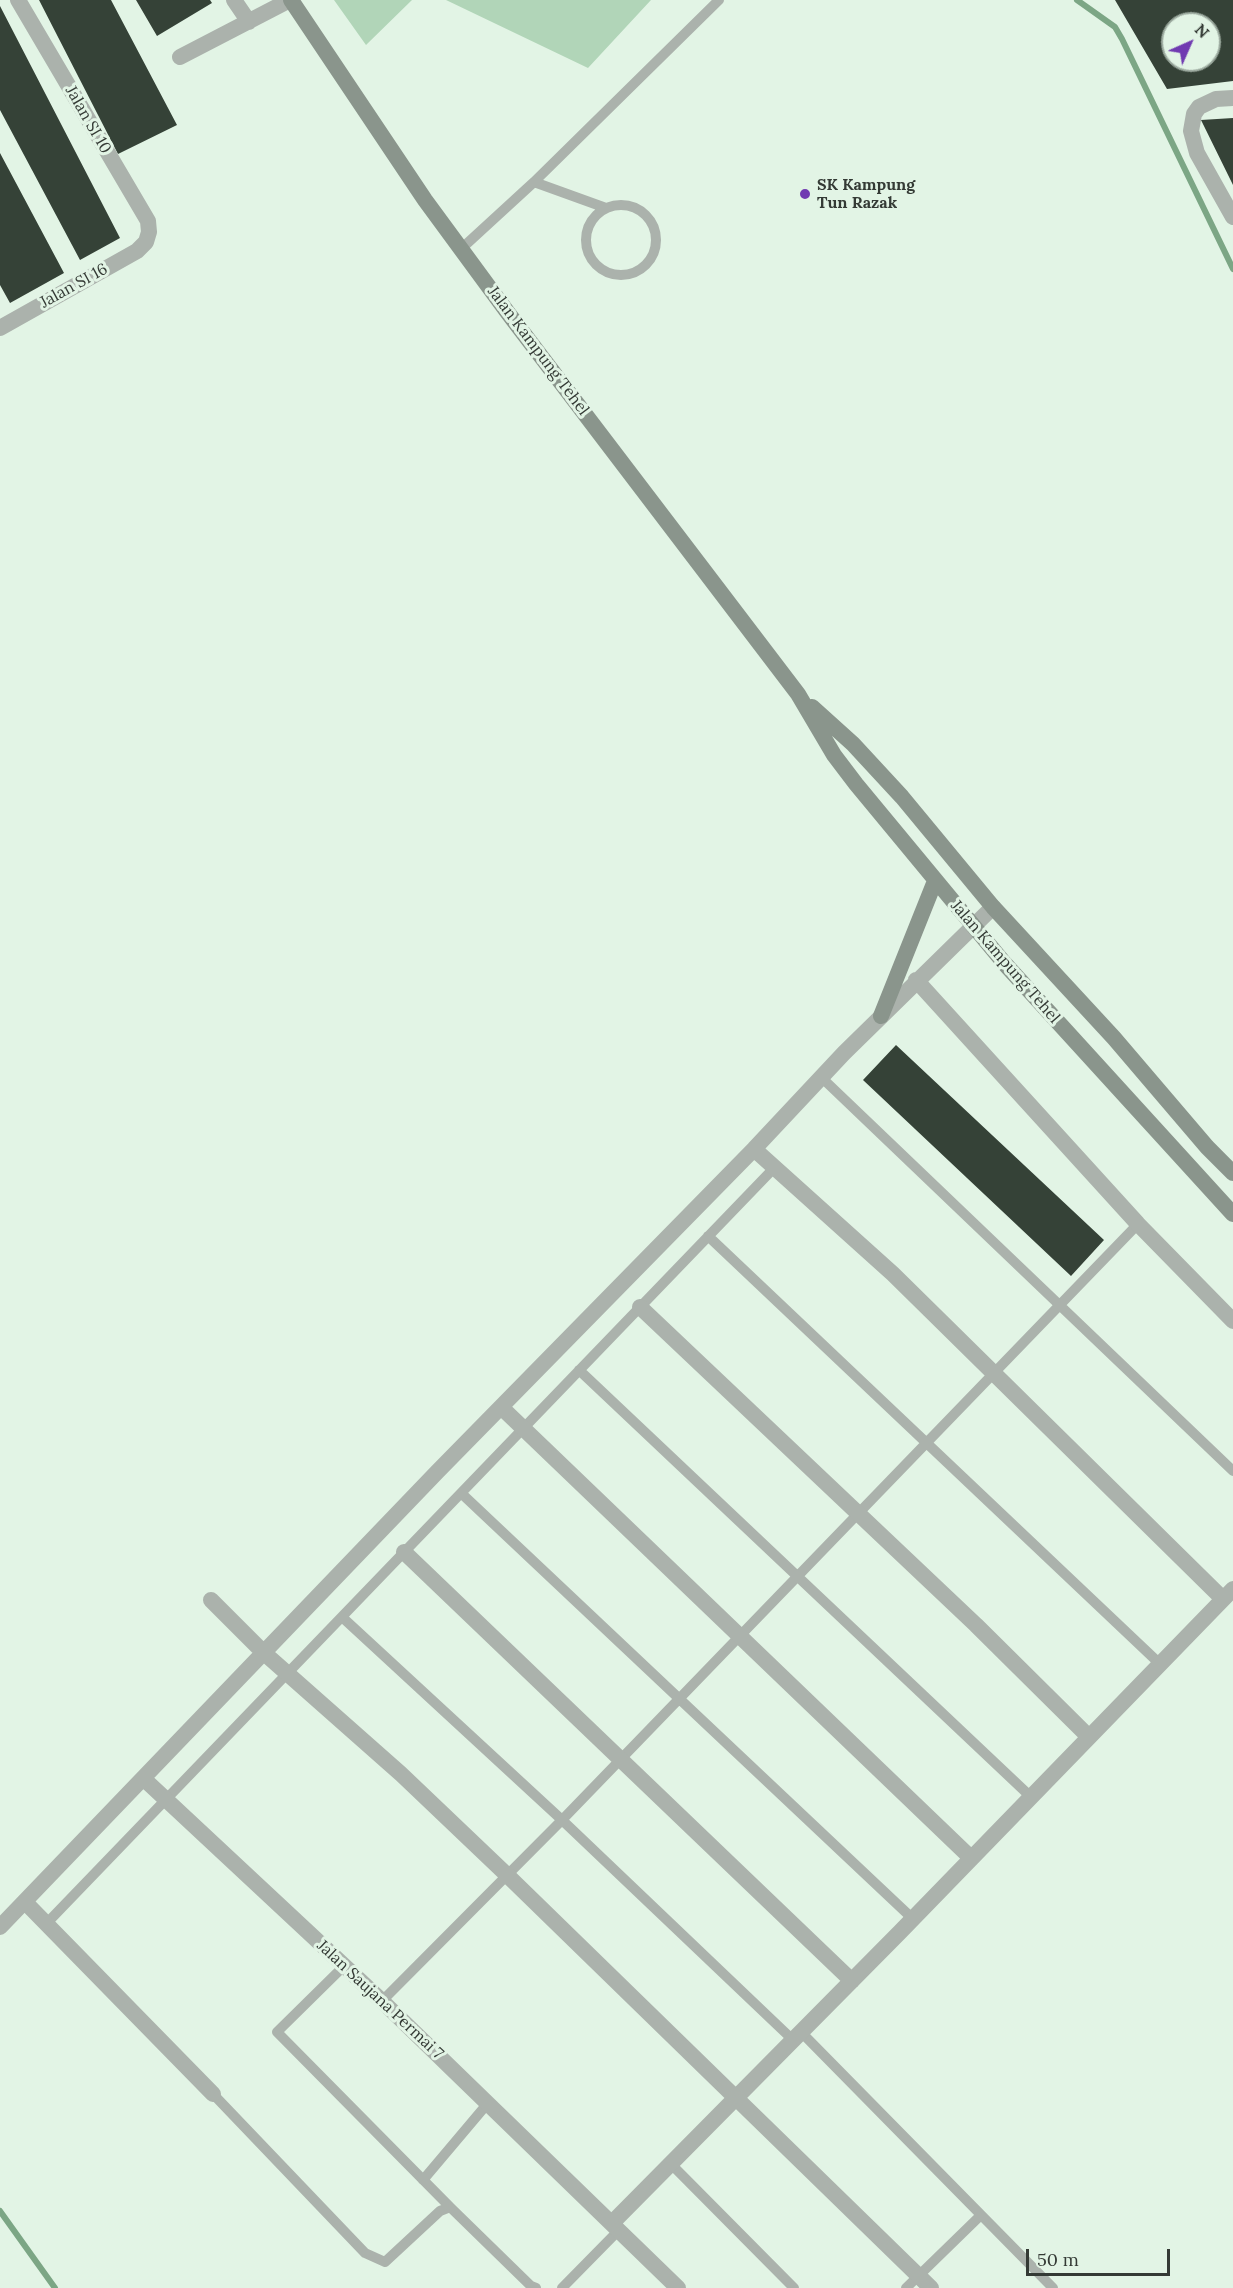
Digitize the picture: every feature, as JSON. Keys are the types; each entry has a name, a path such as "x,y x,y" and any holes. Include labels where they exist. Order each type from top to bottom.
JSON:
{"main road":[{"name":"Jalan Kampung Tehel","path":"290,0 425,200 798,694 834,755 973,926 1233,1214"},
{"name":"Jalan Kampung Tehel","path":"798,694 876,768 993,907 1114,1038 1208,1147 1233,1171"},
{"path":"881,1016 936,881"},
{"path":"1128,1100 1209,1173 1233,1198"}],"street":[{"name":"Jalan SI 10","path":"18,0 148,221 149,232 146,242"},
{"path":"234,0 249,22"},
{"path":"180,57 290,0"},
{"path":"1233,98 1207,102 1194,114 1191,131 1192,141 1233,217"},
{"name":"Jalan SI 16","path":"1,326 137,251 146,242"},
{"path":"0,1927 263,1652 754,1149 821,1077 916,980 993,907"},
{"path":"916,980 1138,1224 1233,1321"},
{"path":"615,2227 670,2163 913,1919 1228,1594 994,1373 893,1274 754,1149"},
{"path":"640,1307 859,1514 1089,1737"},
{"path":"501,1407 971,1858"},
{"path":"404,1552 852,1981"},
{"path":"211,1600 263,1652 401,1774 507,1875 931,2288"},
{"name":"Jalan Saujana Permai 7","path":"144,1779 382,2001 678,2288"},
{"path":"25,1902 213,2094"}],"lane":[{"path":"461,249 534,182 719,0"},
{"path":"534,182 606,208 623,205 642,212 654,228 656,247 652,257 638,270 618,275 609,273 593,261 588,252 586,242 590,223 606,208"},
{"path":"821,1077 1233,1471"},
{"path":"46,1924 775,1167"},
{"path":"382,2001 621,1760 1138,1224"},
{"path":"708,1236 1160,1664"},
{"path":"579,1370 799,1575 1031,1797"},
{"path":"461,1493 913,1919"},
{"path":"342,1617 797,2036 1053,2288"},
{"path":"344,1966 277,2032 450,2207 531,2286 536,2288"},
{"path":"213,2094 365,2253 386,2262 440,2211 450,2207"},
{"path":"423,2180 488,2103"},
{"path":"670,2163 794,2288"},
{"path":"906,2288 981,2215"},
{"path":"562,2288 615,2227"}],"green space":[{"path":"334,0 412,0 366,45"},
{"path":"446,0 651,0 588,68"}],"building":[{"path":"39,0 111,0 177,125 118,154"},
{"path":"136,0 210,0 212,3 157,36"},
{"path":"1115,0 1233,0 1233,81 1167,89"},
{"path":"0,6 120,238 80,260 0,110"},
{"path":"1233,118 1233,185 1201,120"},
{"path":"0,153 64,273 10,303 0,285"},
{"path":"896,1045 1104,1240 1071,1276 863,1080"}],"waterway":[{"path":"1077,0 1115,27 1122,39 1233,269"},
{"path":"0,2211 55,2288"}],"place":[{"name":"SK Kampung Tun Razak","path":"805,194"}]}
